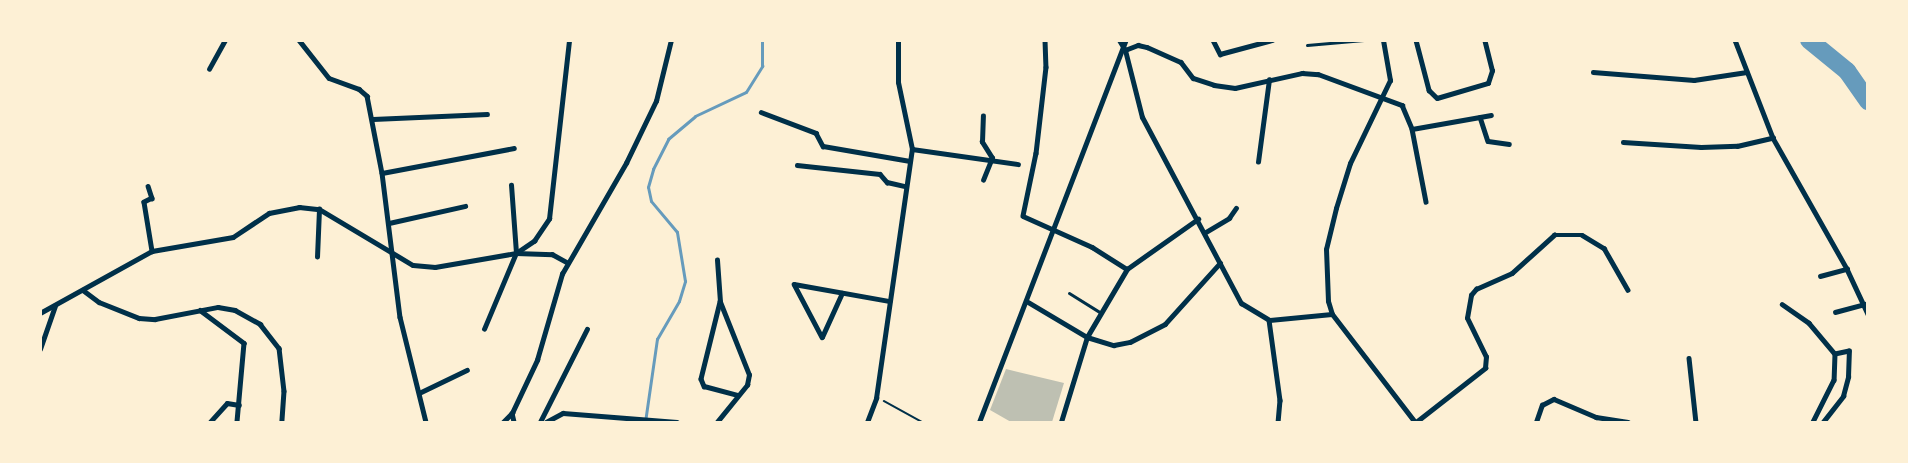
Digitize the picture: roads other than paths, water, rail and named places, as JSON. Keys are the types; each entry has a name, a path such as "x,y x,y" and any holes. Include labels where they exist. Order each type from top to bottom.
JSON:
{"street":[{"path":"209,69 225,40"},
{"path":"299,40 329,78 359,89 367,96 382,173 400,317 426,423"},
{"path":"516,253 534,241 549,219 568,40"},
{"path":"503,423 512,413 543,344 568,263 621,172 651,111 671,40"},
{"path":"867,423 876,398 912,149 898,82 898,40"},
{"path":"1045,40 1046,67 1036,153 1023,216 1127,269"},
{"path":"1119,40 1125,50 1142,117 1206,231 1241,303 1269,320 1332,314"},
{"path":"979,423 1028,302 1052,229 1125,50 1126,40"},
{"path":"1213,40 1220,54 1272,40"},
{"path":"1307,45 1364,40"},
{"path":"1383,40 1391,71 1381,98 1350,163 1330,232 1325,266 1332,314 1415,423 1485,368 1486,357 1467,318 1471,295 1476,289 1512,273 1554,235 1582,235 1604,248 1628,290"},
{"path":"1416,40 1429,90 1437,98 1488,83 1492,71 1484,40"},
{"path":"1735,40 1773,138 1847,269 1868,314"},
{"path":"1125,50 1138,45 1147,47 1181,62 1193,78 1214,85 1235,88 1302,73 1318,74 1403,106 1412,129 1426,202"},
{"path":"1593,72 1694,80 1746,72"},
{"path":"1258,162 1269,80"},
{"path":"761,112 816,133 823,146 910,161"},
{"path":"373,119 487,114"},
{"path":"1412,129 1491,115"},
{"path":"983,116 982,142 992,158"},
{"path":"1480,117 1488,141 1509,144"},
{"path":"1623,142 1701,147 1737,146 1773,138"},
{"path":"382,173 514,148"},
{"path":"912,149 992,158 1018,164"},
{"path":"983,180 992,158"},
{"path":"796,165 880,174 887,182 905,186"},
{"path":"484,329 516,253 511,185"},
{"path":"148,186 152,198 144,202 152,251"},
{"path":"389,223 465,206"},
{"path":"40,313 152,251 233,237 269,213 299,207 319,209 393,255 414,265 435,267 516,253 552,254 568,263"},
{"path":"1206,231 1229,218 1236,208"},
{"path":"317,257 319,209"},
{"path":"1061,423 1087,337 1103,314 1127,269 1199,219"},
{"path":"717,260 720,302 749,375 738,396 717,423"},
{"path":"1028,302 1087,337 1114,345 1130,342 1165,324 1220,263"},
{"path":"1820,276 1847,269"},
{"path":"842,293 822,337 795,285 842,293 889,301"},
{"path":"83,290 99,302 139,318 155,319 218,307 235,310 260,324 279,348 284,391 282,423"},
{"path":"1069,293 1103,314"},
{"path":"720,302 700,379 704,386 738,396"},
{"path":"1782,304 1809,323 1834,354 1834,380 1813,423"},
{"path":"1835,312 1864,304"},
{"path":"40,349 55,306"},
{"path":"200,310 244,343 237,423"},
{"path":"1269,320 1280,400 1278,423"},
{"path":"540,423 587,329"},
{"path":"1823,423 1843,396 1848,377 1849,351 1834,354"},
{"path":"1689,358 1696,423"},
{"path":"419,393 467,370"},
{"path":"1536,423 1542,405 1554,399 1596,417 1628,423"},
{"path":"210,423 227,403 240,405"},
{"path":"546,423 563,412 677,423"},
{"path":"512,413 514,423"},
{"path":"1596,417 1600,423"}],"waterway":[{"path":"645,422 657,339 679,301 685,281 677,232 651,201 648,187 653,169 668,139 695,116 746,92 762,66 762,40"},
{"path":"1809,40 1847,71 1868,101"}]}
